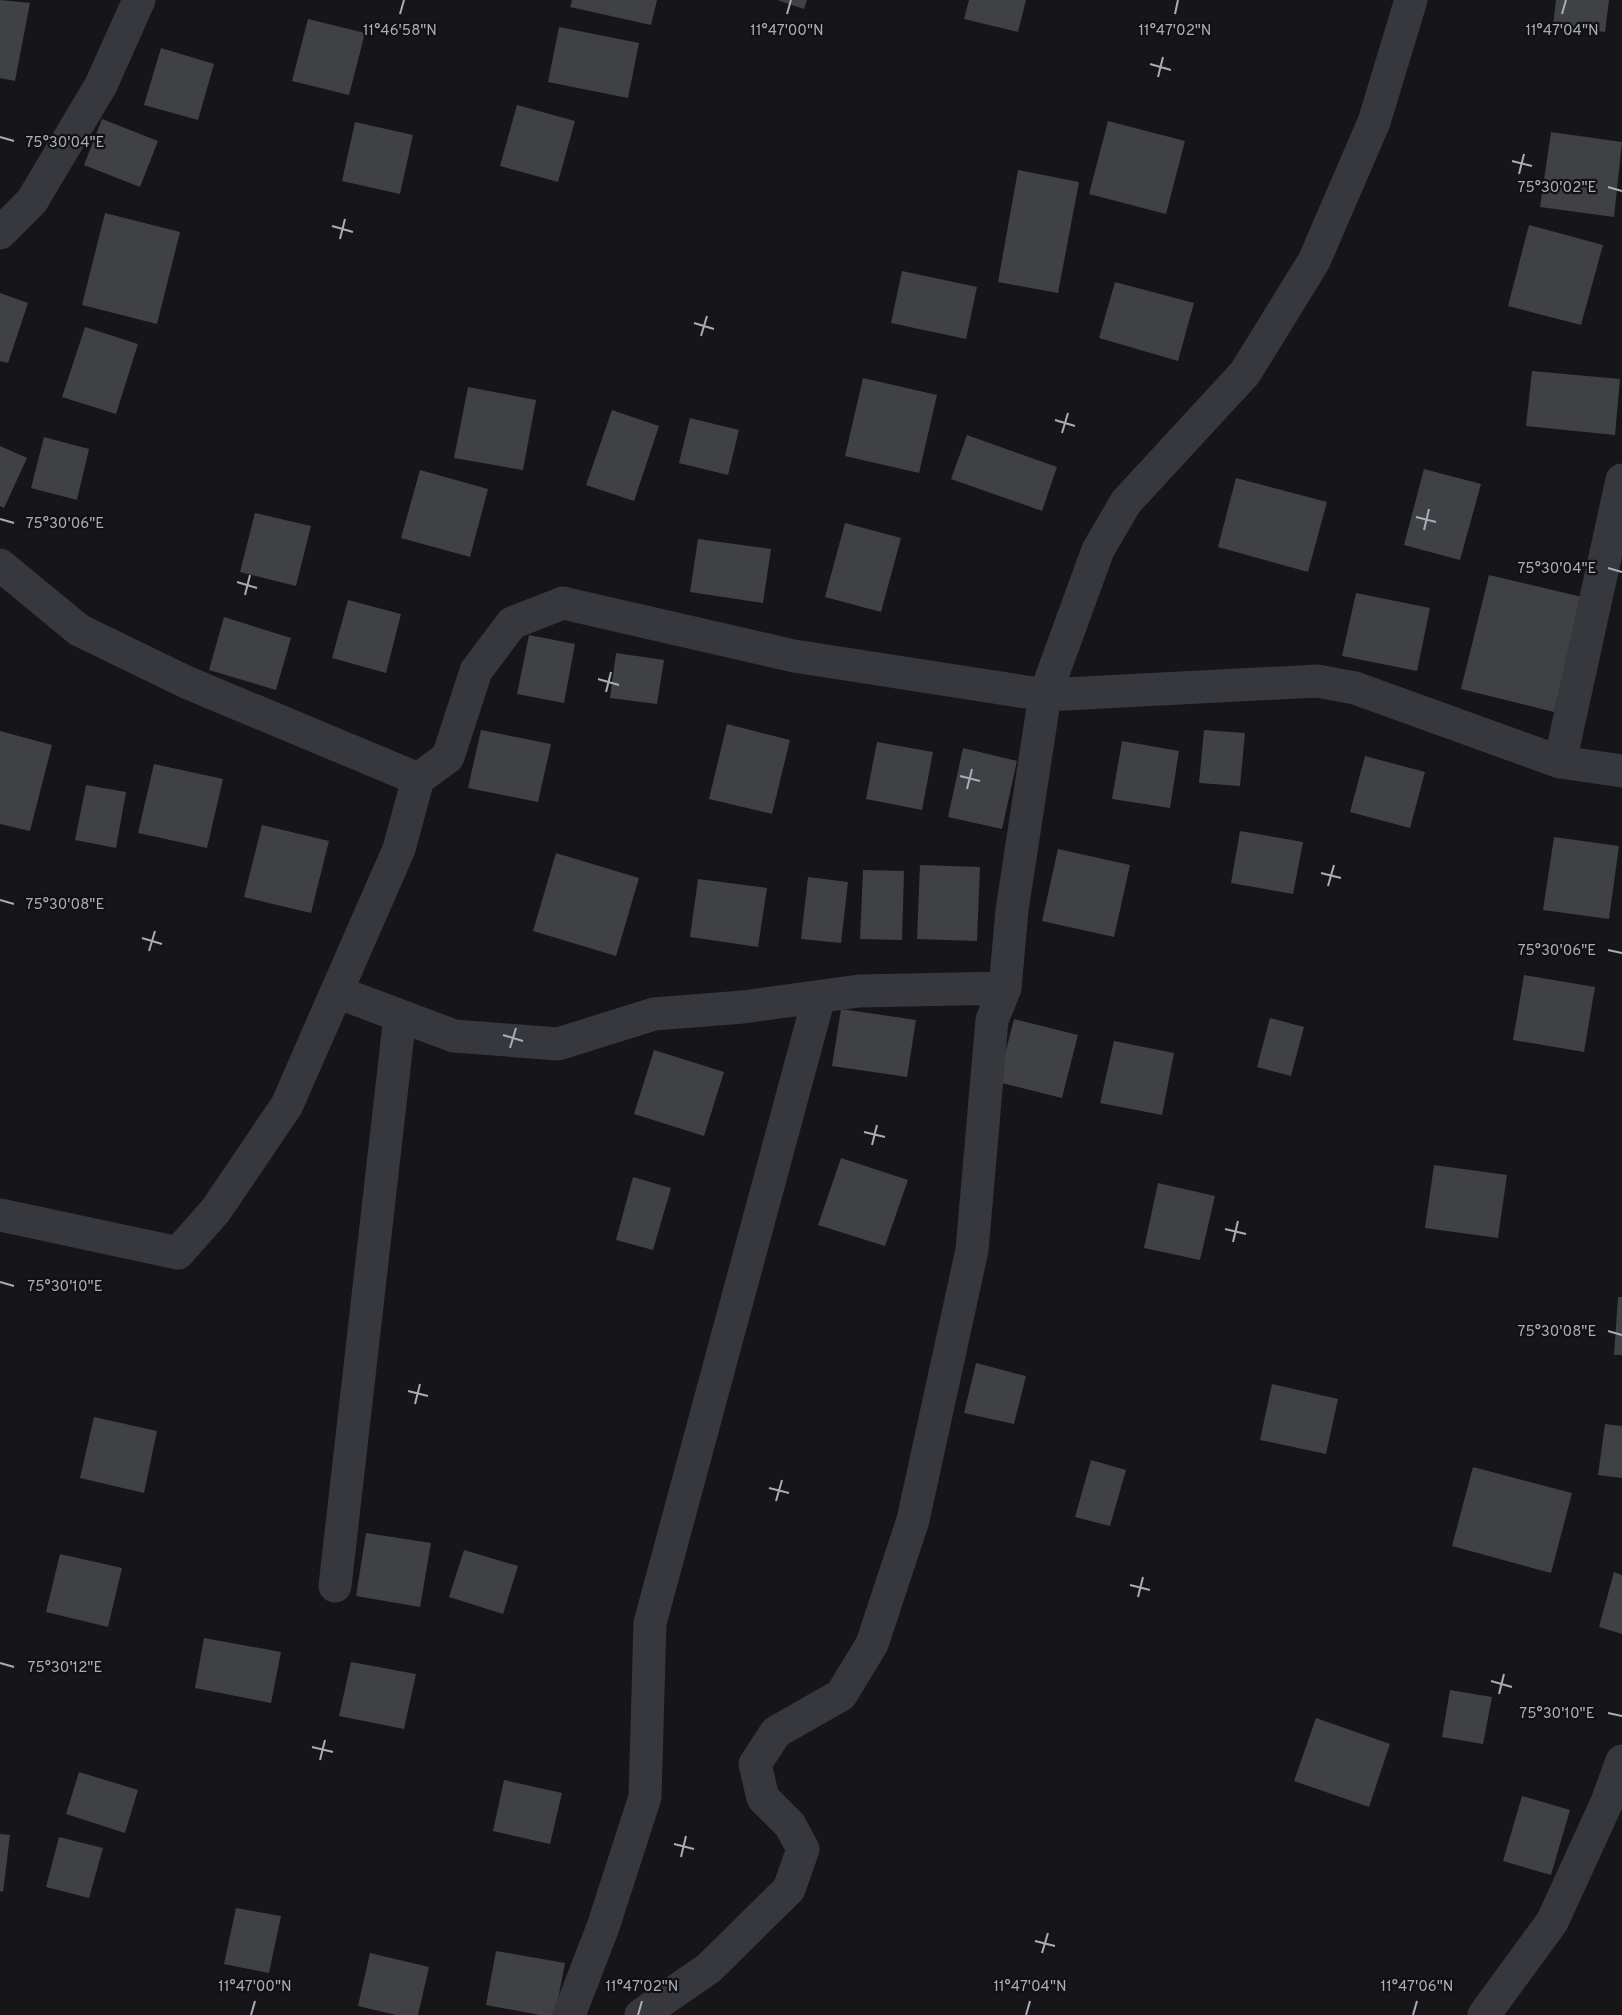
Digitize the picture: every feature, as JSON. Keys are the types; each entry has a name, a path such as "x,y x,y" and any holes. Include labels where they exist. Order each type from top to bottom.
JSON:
{"street":[{"path":"0,232 32,201 78,124 101,85 138,0"},
{"path":"641,2015 717,1960 789,1889 803,1849 790,1825 763,1798 755,1764 777,1732 841,1695 872,1644 910,1531 972,1250 992,1020 1005,988 1012,910 1045,695 1098,550 1126,502 1245,373 1314,261 1374,122 1411,0"},
{"path":"1560,762 1613,556 1622,480"},
{"path":"0,565 79,630 197,687 418,779"},
{"path":"0,1215 178,1253 216,1210 287,1105 399,849 418,779 448,757 476,671 512,623 563,603 794,656 1045,695 1317,681 1354,688 1560,762 1622,771"},
{"path":"337,992 454,1036 558,1044 654,1014 743,1007 859,991 1005,988"},
{"path":"568,2015 603,1927 645,1797 650,1623 819,997"},
{"path":"335,1586 400,1016"},
{"path":"1484,2015 1552,1922 1607,1802 1622,1761"}],"building":[{"path":"0,0 30,3 15,81 0,78"},
{"path":"572,0 657,0 651,25 570,7"},
{"path":"777,0 807,0 804,9"},
{"path":"969,0 1026,0 1018,32 964,19"},
{"path":"1556,0 1609,0 1605,32 1553,25"},
{"path":"308,19 365,33 349,95 292,81"},
{"path":"559,27 639,43 628,98 548,82"},
{"path":"161,48 214,64 198,120 144,105"},
{"path":"517,105 575,121 558,182 500,166"},
{"path":"102,119 158,141 140,187 84,165"},
{"path":"1108,121 1185,141 1166,214 1089,194"},
{"path":"355,122 413,135 400,194 342,181"},
{"path":"1551,132 1622,142 1614,217 1540,207"},
{"path":"1018,170 1079,182 1058,293 998,282"},
{"path":"105,213 180,232 157,324 82,305"},
{"path":"1529,225 1603,245 1581,325 1508,306"},
{"path":"902,271 977,287 966,339 891,323"},
{"path":"1115,282 1194,303 1178,361 1099,338"},
{"path":"0,293 28,303 8,363 0,361"},
{"path":"85,327 138,344 116,414 62,397"},
{"path":"1532,371 1620,379 1615,435 1526,426"},
{"path":"863,378 937,395 919,473 845,456"},
{"path":"468,387 536,400 523,470 454,458"},
{"path":"612,410 659,426 634,501 586,485"},
{"path":"690,418 739,430 728,475 679,463"},
{"path":"967,435 1057,467 1042,511 951,479"},
{"path":"44,437 89,449 77,500 31,488"},
{"path":"0,446 27,458 4,508 0,506"},
{"path":"1424,469 1481,484 1460,560 1404,545"},
{"path":"420,470 488,489 470,557 401,538"},
{"path":"1236,478 1327,502 1308,572 1218,547"},
{"path":"255,513 311,526 296,586 240,572"},
{"path":"845,523 901,538 881,612 825,597"},
{"path":"698,539 771,549 763,603 690,592"},
{"path":"1489,575 1582,597 1554,712 1461,689"},
{"path":"1356,593 1430,608 1417,671 1342,656"},
{"path":"348,600 401,614 386,673 332,658"},
{"path":"224,617 291,638 276,690 209,670"},
{"path":"529,635 575,644 564,703 517,694"},
{"path":"616,653 664,660 657,704 610,698"},
{"path":"727,724 790,740 772,814 709,799"},
{"path":"481,730 551,744 538,802 468,788"},
{"path":"1204,730 1245,733 1240,786 1199,783"},
{"path":"0,731 52,745 30,831 0,824"},
{"path":"1122,741 1179,751 1170,808 1112,799"},
{"path":"877,742 933,752 922,810 866,799"},
{"path":"963,748 1017,761 1002,829 948,817"},
{"path":"1365,756 1425,772 1410,828 1350,812"},
{"path":"154,764 223,779 207,848 138,833"},
{"path":"86,785 126,792 116,848 75,840"},
{"path":"262,825 329,841 311,913 244,897"},
{"path":"1240,831 1303,842 1293,894 1231,883"},
{"path":"1554,837 1619,846 1609,919 1543,910"},
{"path":"1058,849 1130,865 1114,937 1042,921"},
{"path":"556,853 639,878 616,956 533,931"},
{"path":"920,865 980,867 977,941 917,939"},
{"path":"863,870 904,871 902,940 860,939"},
{"path":"808,877 848,882 841,943 801,939"},
{"path":"698,879 767,888 758,947 690,937"},
{"path":"1524,975 1595,987 1584,1052 1513,1040"},
{"path":"841,1009 916,1020 907,1077 832,1066"},
{"path":"1270,1018 1304,1027 1291,1076 1257,1067"},
{"path":"1014,1019 1078,1035 1062,1098 998,1082"},
{"path":"1114,1041 1174,1053 1162,1115 1100,1103"},
{"path":"654,1050 724,1072 704,1136 634,1114"},
{"path":"841,1158 908,1180 885,1246 818,1225"},
{"path":"1434,1165 1507,1175 1498,1238 1425,1228"},
{"path":"633,1177 671,1188 653,1250 616,1240"},
{"path":"1158,1183 1215,1196 1200,1260 1144,1248"},
{"path":"1618,1297 1622,1297 1622,1355 1614,1355"},
{"path":"976,1363 1026,1376 1014,1424 964,1413"},
{"path":"1272,1384 1338,1399 1326,1454 1260,1440"},
{"path":"94,1417 157,1431 144,1493 80,1478"},
{"path":"1605,1424 1622,1426 1622,1478 1598,1475"},
{"path":"1091,1460 1126,1470 1110,1526 1075,1517"},
{"path":"1473,1467 1572,1493 1551,1573 1452,1546"},
{"path":"366,1533 431,1543 420,1607 356,1596"},
{"path":"464,1550 518,1566 503,1614 449,1597"},
{"path":"60,1554 122,1568 108,1627 46,1612"},
{"path":"1614,1572 1622,1575 1622,1634 1599,1627"},
{"path":"204,1638 281,1652 271,1703 195,1688"},
{"path":"351,1662 416,1674 404,1729 339,1716"},
{"path":"1450,1690 1492,1697 1483,1744 1442,1737"},
{"path":"1316,1718 1390,1744 1369,1807 1294,1781"},
{"path":"79,1772 138,1790 125,1833 66,1814"},
{"path":"504,1780 562,1793 550,1844 493,1831"},
{"path":"1522,1796 1570,1810 1551,1875 1503,1861"},
{"path":"0,1834 10,1835 3,1892 0,1891"},
{"path":"59,1837 103,1848 89,1898 46,1887"},
{"path":"236,1908 281,1916 269,1973 224,1964"},
{"path":"496,1951 565,1963 555,2015 540,2015 486,2005"},
{"path":"370,1953 429,1967 418,2015 396,2015 358,2006"}]}
